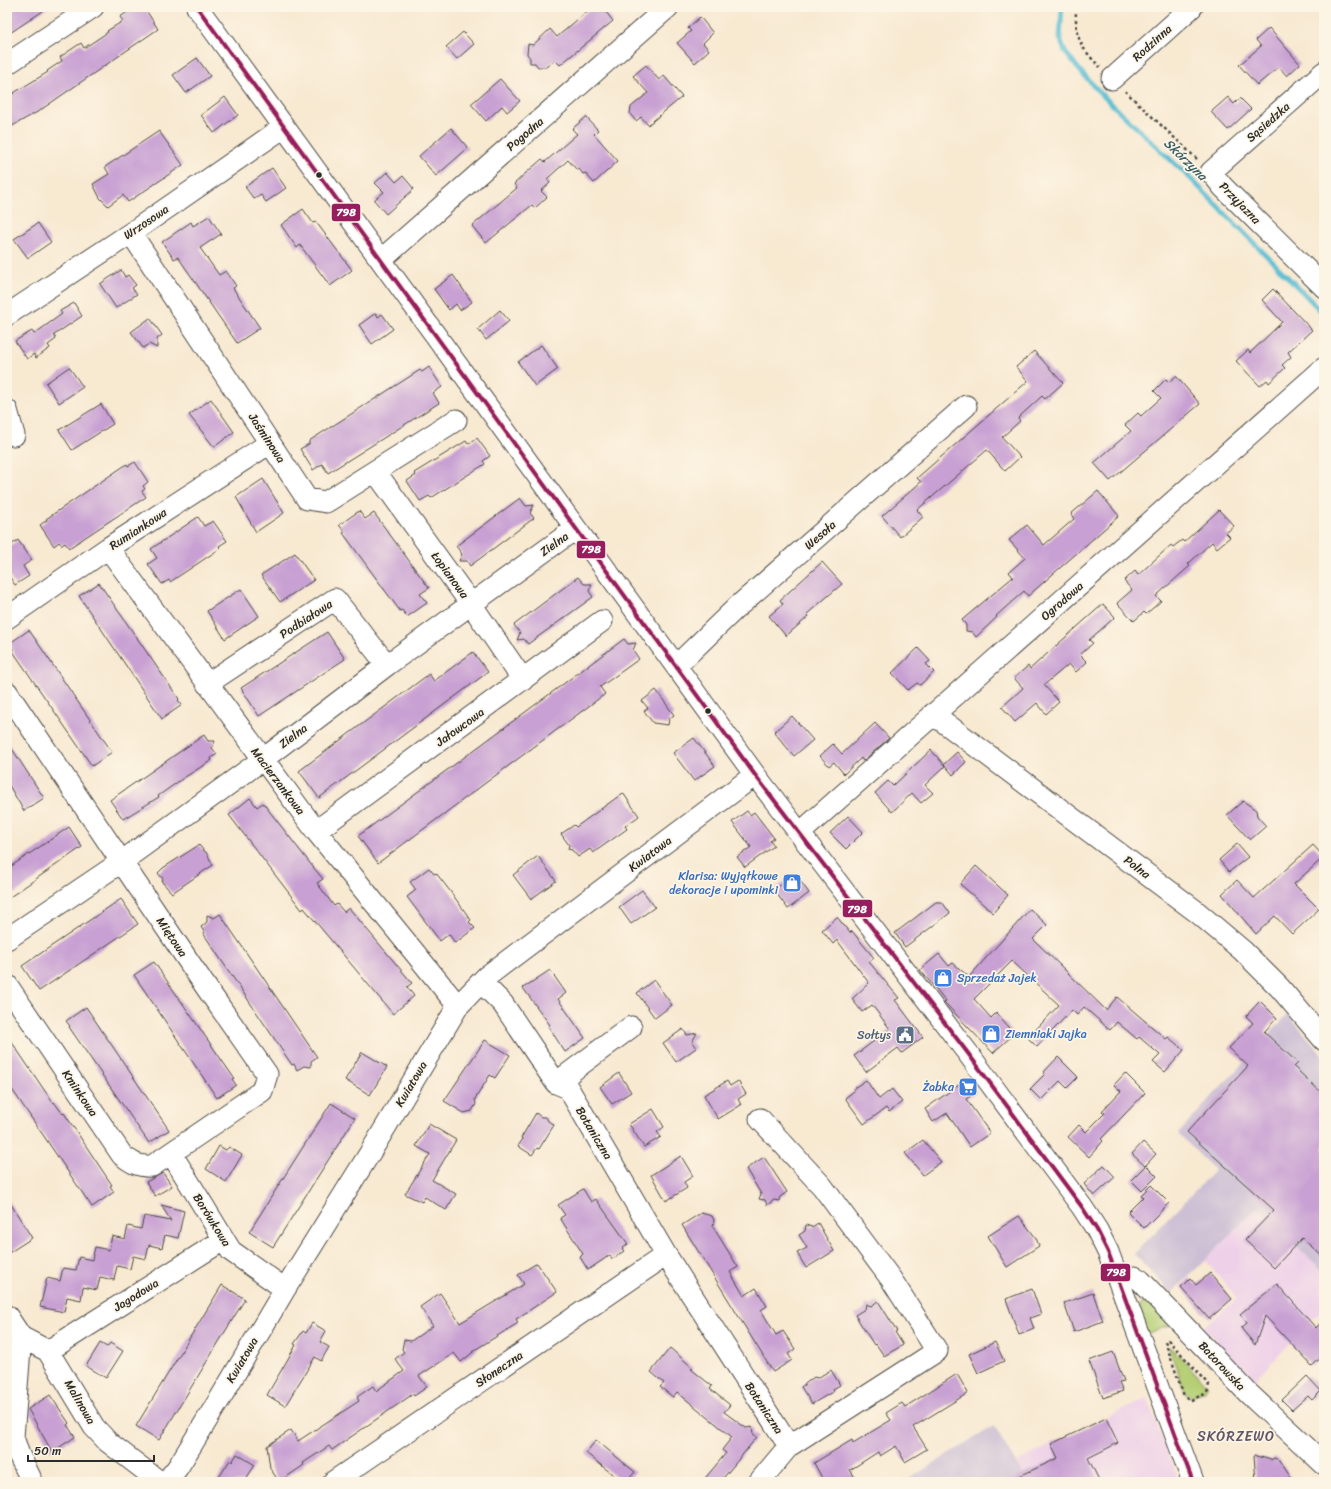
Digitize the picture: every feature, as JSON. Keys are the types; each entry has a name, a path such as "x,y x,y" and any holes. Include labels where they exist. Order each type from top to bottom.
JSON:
{"street":[{"path":"7,64 93,7"},
{"path":"197,7 755,775 981,1070 1082,1207 1103,1241 1118,1278 1193,1482"},
{"name":"Pogodna","path":"381,260 668,7"},
{"name":"Rodzinna","path":"1112,79 1192,7"},
{"name":"Sąsiedzka","path":"1211,172 1324,72"},
{"name":"Wrzosowa","path":"7,315 131,233 284,127"},
{"name":"Przyjazna","path":"1211,172 1223,187 1324,287"},
{"name":"Jaśminowa","path":"131,233 307,499 326,502 456,420"},
{"name":"Ogrodowa","path":"800,833 1324,368"},
{"name":"Wesoła","path":"676,666 735,609 966,406"},
{"path":"7,410 14,435"},
{"name":"Rumiankowa","path":"7,618 108,548 270,443"},
{"name":"Łopianowa","path":"375,471 472,604 524,680"},
{"name":"Zielna","path":"7,939 121,862 262,760 387,665 575,529"},
{"name":"Macierzankowa","path":"108,548 262,760 316,831 458,1006"},
{"name":"Podbiałowa","path":"207,684 335,599 387,665"},
{"name":"Jałowcowa","path":"316,831 524,680 602,621"},
{"name":"Miętowa","path":"7,692 121,862 267,1074 262,1091 171,1154"},
{"name":"Polna","path":"933,714 1197,912 1243,951 1280,988 1324,1040"},
{"name":"Kwiatowa","path":"166,1482 178,1467 213,1410 458,1006 481,982 755,775"},
{"name":"Botaniczna","path":"481,982 503,1004 556,1083 568,1088 666,1255 789,1446 937,1350 891,1279 822,1186 760,1119"},
{"name":"Kminkowa","path":"7,986 122,1155 134,1164 152,1166 171,1154"},
{"path":"556,1083 631,1027"},
{"name":"Borówkowa","path":"171,1154 223,1240 235,1255 285,1289"},
{"name":"Jagodowa","path":"48,1350 223,1240"},
{"name":"Słoneczna","path":"332,1482 666,1255"},
{"name":"Batorowska","path":"1118,1278 1135,1277 1140,1280 1248,1393 1324,1464"},
{"path":"7,1316 20,1337 48,1350"},
{"path":"20,1337 13,1437 30,1477"},
{"name":"Malinowa","path":"48,1350 94,1427 108,1442 160,1482"},
{"path":"759,1482 789,1446"}],"path":[{"name":"Przyjazna","path":"1076,7 1076,28 1082,49 1211,172"},
{"path":"1168,1340 1209,1384 1207,1393 1191,1400 1184,1396 1165,1341 1168,1340"}],"shaded area":[{"path":"1288,1014 1324,1057 1324,1272 1257,1208 1172,1293 1134,1254 1215,1170 1178,1134"},
{"path":"1257,1208 1324,1272 1324,1308 1253,1382 1203,1327 1237,1299 1205,1260"},
{"path":"1147,1398 1179,1482 1027,1482 1016,1462"},
{"path":"994,1426 1027,1482 904,1482"}],"green space":[{"path":"1149,1300 1176,1325 1162,1328 1147,1335 1139,1309 1142,1302"},
{"path":"1171,1347 1207,1385 1205,1391 1191,1397 1186,1394 1169,1348"}],"building":[{"path":"7,7 49,7 7,35"},
{"path":"135,7 144,7 158,29 39,111 7,129 7,97 48,72 47,71 62,61 60,57 81,43 84,48 108,32 107,31 123,21 120,17"},
{"path":"592,7 602,7 613,21 560,65 555,60 546,67 538,67 535,63 530,63 530,58 527,54 528,44 533,45 550,29 557,37"},
{"path":"700,17 713,33 703,43 709,50 695,63 677,43 691,31 688,28"},
{"path":"1269,28 1300,64 1287,76 1279,67 1257,85 1239,65 1261,46 1256,40"},
{"path":"463,32 474,44 457,59 446,47"},
{"path":"197,58 210,76 186,93 173,75"},
{"path":"646,65 659,80 664,76 682,97 648,125 641,117 636,121 630,114 631,107 648,93 633,76"},
{"path":"500,79 520,101 507,112 502,106 486,121 471,104"},
{"path":"225,97 238,115 214,133 201,115"},
{"path":"1228,97 1234,104 1240,98 1251,109 1228,130 1211,112"},
{"path":"586,117 598,130 594,134 618,161 594,183 585,173 583,174 579,169 577,170 568,160 547,179 550,183 541,191 547,197 535,208 532,205 486,243 472,226 517,188 514,184 527,172 542,159 545,162 577,134 572,129"},
{"path":"451,128 468,148 436,176 419,156"},
{"path":"159,131 183,165 128,202 123,195 108,206 100,198 93,184 109,174 105,167"},
{"path":"272,168 286,188 266,202 261,195 254,199 245,187"},
{"path":"387,172 396,182 403,176 414,189 386,214 374,200 384,192 375,183"},
{"path":"303,209 313,223 316,222 352,270 330,286 300,245 297,248 281,225"},
{"path":"209,216 221,234 200,248 219,275 226,271 236,286 233,288 260,328 237,343 178,257 174,259 162,242 191,222 193,226"},
{"path":"38,223 51,242 28,258 14,239"},
{"path":"121,270 125,277 128,275 136,285 132,288 137,294 116,308 100,284"},
{"path":"453,275 472,302 460,310 456,304 449,310 434,289"},
{"path":"1273,289 1312,330 1288,352 1291,357 1282,365 1285,368 1269,383 1267,380 1260,386 1236,361 1248,350 1250,353 1282,322 1262,300"},
{"path":"74,303 82,316 54,335 56,339 48,345 50,348 36,358 34,354 27,359 15,341 32,331 34,334 62,314 60,311"},
{"path":"500,310 509,321 486,340 478,329"},
{"path":"376,313 378,317 382,314 393,329 372,344 359,325"},
{"path":"150,318 162,335 157,339 157,348 149,344 143,348 131,332"},
{"path":"541,345 558,369 535,386 518,362"},
{"path":"1034,351 1063,383 1045,399 1042,396 1018,418 1020,421 1002,437 1020,457 1005,471 987,450 917,510 923,517 900,537 882,516 921,482 917,478 1028,381 1016,367"},
{"path":"69,367 83,387 59,403 46,383"},
{"path":"429,367 442,387 433,393 439,403 328,473 322,464 313,470 300,449 309,444 309,441 420,370 422,372"},
{"path":"1176,376 1200,404 1110,481 1094,463 1131,431 1125,425 1138,413 1141,416 1161,398 1154,391 1166,379 1169,382"},
{"path":"211,399 234,432 214,447 189,415"},
{"path":"101,404 113,424 72,450 59,430"},
{"path":"477,438 490,456 483,461 485,464 431,498 429,496 420,501 407,481 416,475 414,473 466,441 468,444"},
{"path":"135,462 148,482 143,486 145,489 142,491 146,497 69,548 65,543 62,545 59,542 54,546 40,525 47,520 46,519 127,464 128,466"},
{"path":"263,479 284,513 256,532 236,497"},
{"path":"1098,491 1119,516 1028,596 1024,591 996,616 997,617 976,637 972,632 966,631 966,625 962,620 1013,577 1009,572 1025,558 1009,540 1027,525 1044,545 1074,519 1071,514"},
{"path":"520,498 526,506 534,505 530,513 534,518 470,566 467,561 459,561 462,554 456,546"},
{"path":"1219,510 1234,526 1226,533 1230,537 1217,548 1212,542 1188,564 1190,566 1156,596 1161,601 1146,614 1144,612 1134,621 1117,603 1132,590 1124,581 1135,571 1138,575 1171,545 1173,547 1182,540 1184,542"},
{"path":"359,511 365,519 374,513 429,588 420,594 427,603 407,617 402,610 400,611 343,533 345,532 339,525"},
{"path":"198,517 204,526 213,521 227,541 219,546 221,548 170,582 169,580 162,584 148,564 157,558 151,549"},
{"path":"18,540 32,560 23,566 29,576 15,585 7,573 7,548"},
{"path":"295,553 314,580 280,602 261,575"},
{"path":"822,562 842,584 807,614 809,616 786,636 769,616 783,604 780,600"},
{"path":"578,577 584,584 592,584 589,591 593,597 528,644 524,639 517,640 520,633 514,625"},
{"path":"99,583 182,705 162,719 79,596"},
{"path":"241,589 259,616 225,639 207,611"},
{"path":"1103,604 1115,617 1089,640 1093,643 1080,655 1087,662 1076,672 1069,664 1044,685 1059,702 1046,714 1037,703 1015,722 1002,707 1023,688 1014,678 1028,666 1030,669"},
{"path":"29,630 112,752 92,766 12,650 13,649 10,643"},
{"path":"327,632 345,659 259,716 241,688"},
{"path":"624,639 628,644 636,643 633,650 639,659 600,687 605,694 378,863 358,836"},
{"path":"918,648 930,661 926,664 934,672 920,685 917,683 908,690 892,673"},
{"path":"473,652 488,672 319,798 299,771 429,674 434,681"},
{"path":"656,690 674,715 669,719 668,725 653,723 644,711 648,708 642,701"},
{"path":"792,716 813,740 794,756 774,732"},
{"path":"875,723 889,738 863,761 861,758 844,774 834,762 829,766 820,756 833,744 842,754"},
{"path":"204,735 208,741 215,741 212,748 217,754 211,758 212,760 182,779 158,796 159,797 123,819 110,800"},
{"path":"694,738 715,766 694,781 673,753"},
{"path":"7,741 44,798 24,811 7,782"},
{"path":"931,750 945,766 925,785 933,793 921,803 912,793 892,812 875,793 888,781 893,786"},
{"path":"957,752 966,762 953,775 944,764"},
{"path":"623,793 639,816 625,826 627,829 593,853 590,849 578,857 572,850 568,849 569,845 561,834 574,825 576,827"},
{"path":"250,798 257,807 263,803 323,879 317,883 334,906 337,904 344,912 349,908 412,983 407,987 414,996 393,1014 304,908 302,910 229,815"},
{"path":"1243,801 1256,810 1257,816 1266,826 1250,840 1227,815"},
{"path":"747,811 750,815 754,812 774,838 770,841 774,846 745,867 737,857 751,847 732,822"},
{"path":"848,816 863,832 846,849 830,833"},
{"path":"69,827 82,847 7,899 7,869"},
{"path":"1237,844 1248,857 1229,872 1219,860"},
{"path":"199,845 206,852 213,865 172,893 162,882 163,879 158,873 163,868"},
{"path":"1313,845 1324,857 1294,884 1319,909 1292,934 1275,916 1256,934 1222,894 1237,880 1254,898"},
{"path":"538,856 556,881 531,899 513,875"},
{"path":"976,866 1008,895 993,913 960,884"},
{"path":"429,868 434,874 436,873 450,891 471,920 469,922 475,928 455,943 449,934 440,941 407,897 416,890 410,882"},
{"path":"795,874 809,893 788,909 774,890"},
{"path":"642,890 655,907 631,924 619,907"},
{"path":"121,899 138,924 39,991 22,966"},
{"path":"936,902 942,902 950,913 905,947 895,933"},
{"path":"1030,909 1047,925 1033,939 1106,1010 1117,997 1166,1039 1168,1037 1184,1050 1165,1072 1153,1062 1160,1055 1139,1037 1137,1039 1117,1022 1110,1030 1084,1007 1077,1015 1072,1010 1037,1047 1028,1038 1059,1005 1012,961 974,999 991,1018 996,1013 1014,1034 993,1053 944,1002 946,1001 920,970 939,954 949,966 953,963 969,977"},
{"path":"220,914 317,1057 311,1061 311,1067 304,1066 297,1070 294,1064 292,1065 203,933 205,933 201,927 207,922 207,915 214,918"},
{"path":"837,917 850,933 852,931 874,958 869,962 899,998 895,1000 923,1037 902,1053 898,1048 866,1072 854,1056 890,1029 872,1005 862,1012 852,999 869,983 837,940 833,944 822,930"},
{"path":"154,962 234,1078 232,1079 236,1085 217,1098 134,975"},
{"path":"550,970 566,993 558,999 585,1038 565,1052 548,1026 550,1025 523,988"},
{"path":"654,980 672,1005 655,1018 637,993"},
{"path":"1260,1001 1277,1018 1264,1032 1298,1063 1294,1067 1324,1095 1324,1258 1302,1238 1274,1268 1245,1240 1274,1210 1187,1132 1248,1066 1229,1048 1253,1023 1246,1016"},
{"path":"86,1007 169,1130 149,1143 66,1021"},
{"path":"683,1029 687,1035 697,1033 692,1042 696,1048 676,1062 663,1043"},
{"path":"7,1035 53,1103 54,1102 63,1114 64,1113 112,1185 110,1186 114,1192 92,1207 7,1082"},
{"path":"485,1040 510,1055 495,1078 490,1075 475,1099 476,1104 472,1111 464,1113 444,1101"},
{"path":"362,1052 387,1067 370,1095 345,1080"},
{"path":"1058,1057 1078,1077 1067,1088 1060,1081 1041,1100 1030,1089 1045,1074 1044,1072"},
{"path":"619,1073 631,1092 612,1104 600,1087"},
{"path":"1125,1073 1145,1093 1101,1139 1103,1141 1089,1157 1068,1137 1079,1125 1086,1132 1105,1113 1102,1111 1121,1091 1114,1085"},
{"path":"967,1079 976,1092 966,1099 990,1133 970,1147 947,1113 933,1122 925,1109"},
{"path":"866,1080 879,1099 892,1089 902,1102 889,1112 886,1108 864,1124 845,1098 854,1091 854,1088"},
{"path":"727,1081 730,1086 738,1081 746,1094 738,1099 741,1105 718,1119 704,1095"},
{"path":"331,1103 355,1118 273,1247 249,1232"},
{"path":"653,1109 664,1127 657,1132 661,1137 644,1147 629,1124"},
{"path":"536,1113 541,1117 546,1117 548,1121 554,1125 539,1149 537,1148 532,1155 518,1146"},
{"path":"429,1124 456,1140 432,1180 456,1194 446,1210 425,1197 422,1202 405,1194 430,1154 416,1146"},
{"path":"923,1140 941,1162 923,1175 905,1153"},
{"path":"1143,1142 1156,1154 1145,1166 1132,1154"},
{"path":"219,1146 226,1150 229,1147 242,1155 226,1182 206,1169"},
{"path":"681,1156 693,1176 684,1182 687,1188 666,1201 651,1175"},
{"path":"764,1157 787,1192 780,1197 779,1201 774,1200 767,1205 765,1200 759,1199 761,1194 746,1169"},
{"path":"1104,1165 1115,1177 1094,1196 1084,1184"},
{"path":"1146,1165 1157,1176 1142,1191 1131,1180"},
{"path":"163,1173 172,1186 155,1196 146,1182"},
{"path":"1151,1185 1169,1203 1144,1228 1128,1212 1143,1197 1141,1195"},
{"path":"583,1189 591,1202 596,1199 628,1244 622,1249 624,1251 612,1259 610,1255 588,1270 580,1257 583,1254 560,1218 565,1215 558,1205"},
{"path":"7,1198 32,1238 7,1254"},
{"path":"161,1205 184,1211 178,1238 165,1235 162,1248 149,1245 146,1259 133,1256 130,1269 117,1266 114,1280 100,1277 97,1290 83,1287 81,1300 67,1297 64,1312 40,1307 47,1278 60,1281 63,1268 76,1270 79,1257 92,1260 95,1247 109,1250 112,1236 125,1239 128,1226 141,1229 144,1216 171,1221"},
{"path":"701,1213 712,1216 714,1220 713,1227 738,1267 730,1272 744,1296 756,1288 767,1306 761,1310 776,1335 783,1331 795,1349 788,1354 792,1360 773,1372 682,1225"},
{"path":"1019,1216 1036,1238 1039,1246 1007,1267 988,1236"},
{"path":"818,1223 834,1251 806,1268 797,1253 807,1248 799,1235 805,1231 806,1225 812,1227"},
{"path":"537,1263 557,1292 516,1319 518,1323 478,1348 461,1362 454,1353 419,1376 427,1387 414,1396 413,1394 332,1450 329,1446 303,1463 304,1465 279,1482 270,1468 267,1446 291,1430 298,1441 359,1401 357,1397 373,1386 376,1391 404,1371 395,1359 404,1352 402,1349 404,1340 411,1341 433,1326 420,1307 440,1293 460,1323 524,1284 518,1275"},
{"path":"1210,1273 1232,1299 1209,1319 1181,1287 1190,1278 1196,1285"},
{"path":"1277,1284 1316,1328 1324,1319 1324,1355 1312,1366 1265,1316 1255,1345 1241,1328 1247,1323 1240,1314"},
{"path":"222,1285 245,1299 159,1440 136,1426"},
{"path":"1032,1289 1041,1314 1030,1318 1034,1329 1019,1335 1006,1299"},
{"path":"1093,1293 1103,1321 1074,1332 1064,1303"},
{"path":"878,1301 897,1331 895,1332 903,1345 884,1356 876,1344 874,1345 855,1315 865,1309 866,1304 871,1306"},
{"path":"312,1323 326,1331 320,1342 329,1347 321,1361 315,1357 285,1406 267,1395 296,1345 294,1344 303,1331 306,1333"},
{"path":"995,1342 1004,1361 978,1373 969,1354"},
{"path":"100,1343 107,1347 110,1343 123,1351 106,1378 86,1366"},
{"path":"670,1348 693,1368 691,1369 712,1386 710,1389 730,1405 724,1412 746,1428 752,1427 753,1434 757,1437 720,1482 702,1482 726,1453 722,1450 732,1437 677,1392 673,1397 660,1387 664,1383 651,1372"},
{"path":"1113,1352 1124,1381 1119,1382 1123,1391 1103,1398 1089,1361"},
{"path":"831,1370 840,1385 833,1389 834,1391 812,1404 801,1387 814,1377 817,1378"},
{"path":"957,1374 968,1393 913,1427 927,1449 905,1462 896,1446 880,1456 878,1452 850,1470 858,1482 826,1482 822,1478 814,1463 852,1440 853,1443 891,1420 886,1413 902,1403 905,1407"},
{"path":"1307,1376 1321,1391 1312,1400 1308,1396 1292,1410 1282,1400"},
{"path":"50,1395 69,1423 67,1425 75,1437 52,1452 28,1409"},
{"path":"1106,1418 1118,1443 1088,1458 1100,1482 1007,1482 1058,1458 1051,1444"},
{"path":"596,1440 635,1472 626,1482 622,1482 586,1453"},
{"path":"237,1454 255,1465 244,1482 216,1482 230,1460 232,1462"},
{"path":"1254,1455 1271,1460 1274,1458 1279,1460 1294,1482 1256,1482"}],"waterway":[{"name":"Skórzyna","path":"1062,7 1060,38 1065,52 1082,73 1102,95 1190,178 1324,314"}],"transit line":[{"name":"798","path":"197,7 755,775 967,1052 1082,1207 1097,1230 1108,1252 1193,1482"}],"place":[{"name":"Klarisa: Wyjątkowe dekoracje i upominki","path":"792,883"},
{"name":"Sprzedaż Jajek","path":"943,978"},
{"name":"Ziemniaki Jajka","path":"991,1034"},
{"name":"Sołtys","path":"905,1035"},
{"name":"Żabka","path":"968,1087"}],"district":[{"name":"SKÓRZEWO","path":"1236,1436"}]}
